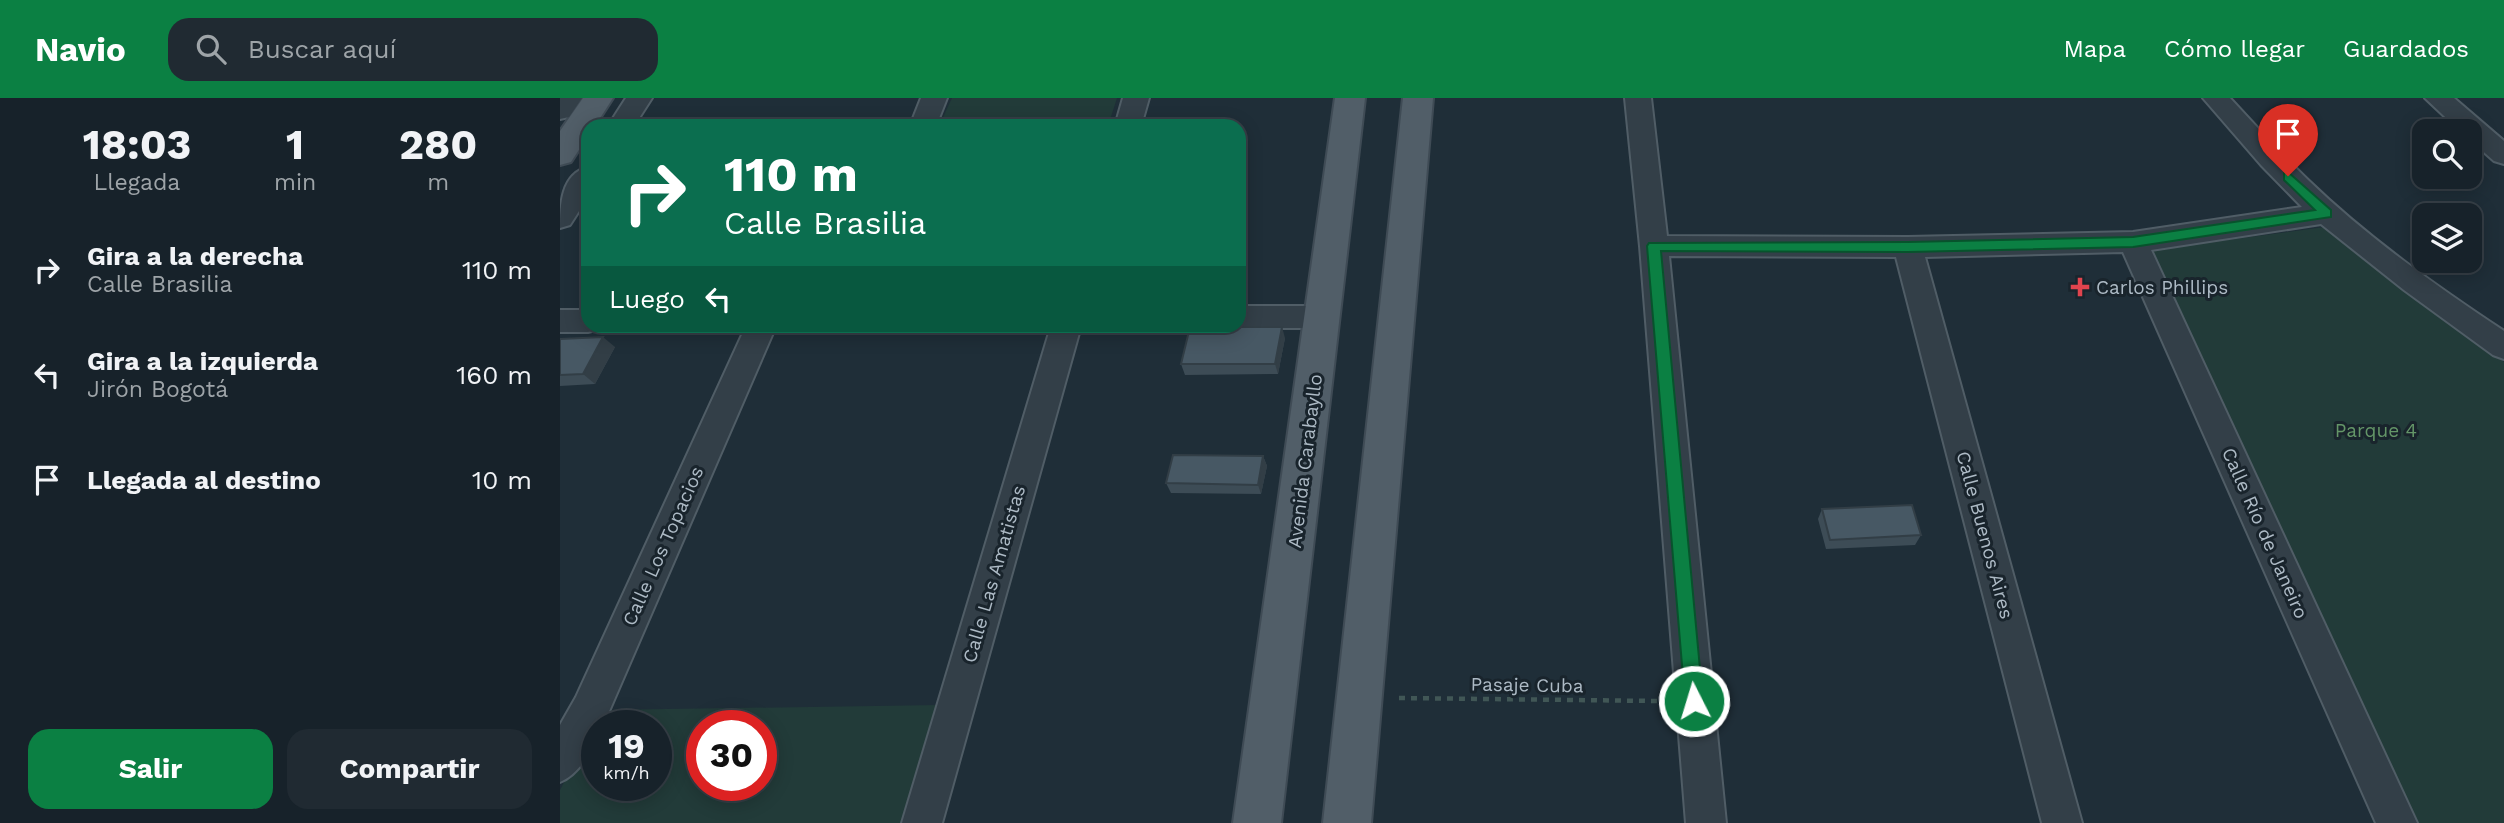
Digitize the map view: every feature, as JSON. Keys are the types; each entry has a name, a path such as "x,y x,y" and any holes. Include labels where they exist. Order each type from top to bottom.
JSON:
{"main road":[{"path":"584,119 598,98"},
{"name":"Avenida Carabayllo","path":"1257,823 1350,98"},
{"path":"1347,823 1418,98"},
{"path":"560,155 581,124"}],"street":[{"path":"560,111 569,98"},
{"path":"626,119 639,98"},
{"path":"926,119 934,98"},
{"path":"1130,119 1136,98"},
{"path":"1638,98 1654,246 1706,823"},
{"path":"2216,98 2269,158 2327,213 2460,318 2504,347"},
{"path":"2438,98 2504,155"},
{"path":"560,218 581,186"},
{"path":"1654,246 1908,247 2133,242 2327,213"},
{"name":"Calle Río de Janeiro","path":"2133,242 2397,823"},
{"name":"Calle Buenos Aires","path":"1908,247 2062,823"},
{"path":"1246,317 1324,317"},
{"path":"560,321 581,321"},
{"name":"Calle Los Topacios","path":"560,763 590,710 758,333"},
{"name":"Calle Las Amatistas","path":"922,823 1064,333"}],"path":[{"name":"Pasaje Cuba","path":"1359,697 1694,701"}],"green space":[{"path":"952,98 1117,98 1110,119 942,119"},
{"name":"Parque 4","path":"2325,227 2449,325 2504,362 2504,823 2417,823 2152,250"},
{"path":"939,705 903,823 560,823 560,790 581,750 581,801 672,801 672,710 602,710"}],"building":[{"path":"1246,327 1282,327 1275,364 1181,364 1189,333 1246,333"},
{"path":"603,337 583,374 560,375 560,339"},
{"path":"1173,455 1263,456 1258,485 1166,483"},
{"path":"1912,505 1921,535 1830,540 1822,509"}],"place":[{"name":"Carlos Phillips","path":"2080,287"}],"route":[{"path":"1694,701 1654,246 1908,247 2133,242 2327,213 2288,176"}]}
